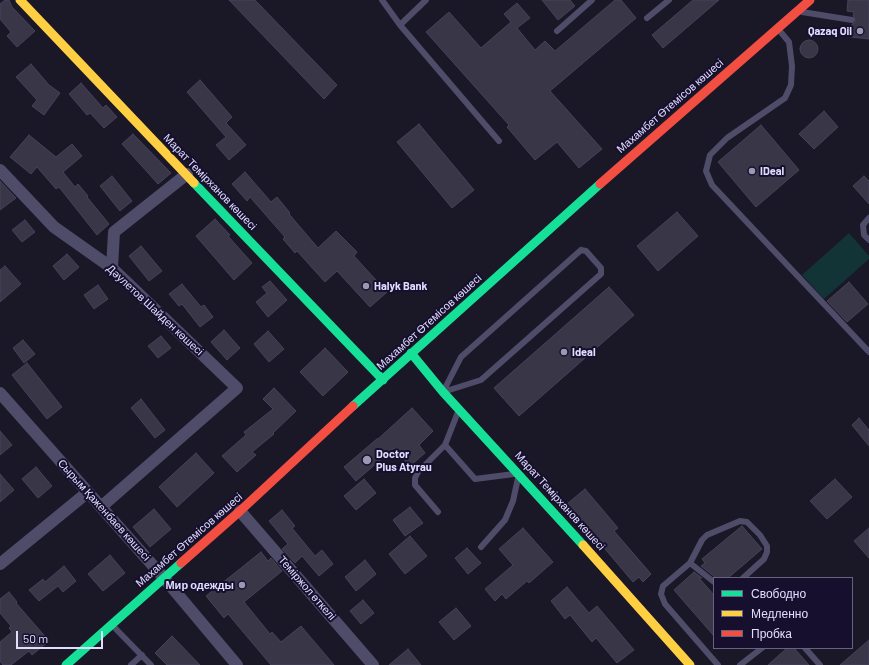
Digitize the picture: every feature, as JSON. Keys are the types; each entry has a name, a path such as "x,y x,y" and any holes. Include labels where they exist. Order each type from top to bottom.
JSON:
{"main road":[{"name":"Марат Темірханов көшесі","path":"20,0 383,380"},
{"name":"Махамбет Өтемісов көшесі","path":"66,665 240,511 578,203 810,0"},
{"name":"Марат Темірханов көшесі","path":"411,354 690,665"}],"street":[{"name":"Дәулетов Шайден көшесі","path":"0,170 54,227 112,268 237,388 101,507"},
{"path":"112,268 114,232 187,174"},
{"name":"Сырым Қаженбаев көшесі","path":"0,393 164,578 237,665"},
{"path":"0,564 88,492"},
{"name":"Теміржол өткелі","path":"240,511 373,665"}],"lane":[{"path":"382,0 400,25 499,141"},
{"path":"400,25 426,0"},
{"path":"557,31 592,0"},
{"path":"647,18 669,0"},
{"path":"797,11 852,20"},
{"path":"778,28 789,42 792,66 791,85 785,98 727,138 710,155 706,171 712,186 869,352"},
{"path":"869,218 863,225 864,235 869,240"},
{"path":"581,250 586,251 601,268 601,274 481,380 444,392 461,357 581,250"},
{"path":"438,512 415,484 415,478 418,472 446,445 459,408"},
{"path":"446,445 475,479 519,474 512,502 505,520 481,546"},
{"path":"718,665 664,604 661,594 663,586 690,563 702,540 707,535 740,521 747,522 760,535 767,546 767,552 764,559 744,577"},
{"path":"690,563 713,581"},
{"path":"112,624 151,665"},
{"path":"740,665 761,649"},
{"path":"806,649 820,665"},
{"path":"131,665 142,656"}],"green space":[{"path":"849,233 869,256 869,259 824,299 802,275"}],"building":[{"path":"5,0 9,0 12,7 35,31 17,47 7,36 11,32 0,19 0,4"},
{"path":"229,0 255,0 337,85 324,99"},
{"path":"542,0 570,0 575,6 558,20"},
{"path":"615,0 621,0 636,18 550,91 602,149 579,168 557,142 535,160 507,127 509,125 426,32 449,12 481,48 511,22 504,14 517,3 530,18 517,28 535,50 545,41 555,51"},
{"path":"693,0 719,0 663,48 652,35"},
{"path":"848,0 869,0 869,39 851,37 852,24 855,23 856,20 853,16 854,12 847,11"},
{"path":"805,40 813,40 818,45 816,56 813,58 805,58 800,53 800,45"},
{"path":"31,64 49,85 60,93 44,115 32,106 37,100 16,77"},
{"path":"200,80 232,117 226,123 246,145 229,160 216,145 226,137 187,92"},
{"path":"81,83 103,108 106,105 117,117 104,128 90,113 87,115 69,94"},
{"path":"824,111 838,127 814,149 799,134"},
{"path":"419,124 474,190 452,208 397,142"},
{"path":"761,125 799,170 756,207 718,162"},
{"path":"133,134 171,173 158,184 122,144"},
{"path":"29,135 56,157 72,144 82,156 63,172 75,187 78,184 109,224 97,235 59,187 56,189 37,167 31,174 10,157"},
{"path":"245,172 271,202 277,197 290,213 289,214 318,248 336,231 357,252 354,256 387,292 370,307 337,271 325,282 297,251 295,253 283,239 285,237 250,197 247,201 232,184"},
{"path":"112,176 132,201 120,211 100,186"},
{"path":"864,176 869,181 869,204 853,186"},
{"path":"0,181 16,198 0,210"},
{"path":"677,212 698,236 658,271 637,246"},
{"path":"215,219 252,263 234,280 196,236"},
{"path":"25,220 35,232 22,242 12,230"},
{"path":"141,246 162,271 149,281 129,256"},
{"path":"67,254 79,267 64,280 53,266"},
{"path":"5,266 21,284 0,302 0,270"},
{"path":"270,281 287,300 268,317 256,302 267,293 262,287"},
{"path":"849,282 868,304 847,322 827,301"},
{"path":"182,284 201,307 204,305 213,317 200,327 182,304 179,306 169,294"},
{"path":"98,285 108,299 94,309 84,295"},
{"name":"Ideal","path":"609,287 634,315 519,416 494,388"},
{"path":"224,330 240,348 227,360 211,342"},
{"path":"268,331 284,349 269,362 254,344"},
{"path":"161,336 171,348 158,358 148,346"},
{"path":"23,340 35,354 24,363 13,348"},
{"path":"325,348 348,372 323,396 300,372"},
{"path":"27,363 62,407 47,419 12,375"},
{"path":"274,388 296,411 273,433 274,434 252,452 256,455 237,472 222,456 246,435 244,432 273,409 263,399"},
{"path":"141,399 165,430 155,438 131,408"},
{"path":"412,408 433,431 419,445 425,453 410,466 394,448 356,481 344,467"},
{"path":"859,418 869,430 869,446 852,425"},
{"path":"0,431 12,445 0,455"},
{"path":"196,453 214,473 177,507 159,487"},
{"path":"36,467 52,486 38,498 22,479"},
{"path":"0,474 14,490 0,502"},
{"path":"364,479 376,493 356,510 344,496"},
{"path":"835,479 852,497 827,519 810,501"},
{"path":"585,489 618,528 614,531 651,574 643,582 639,577 633,582 567,504"},
{"path":"410,507 423,523 405,536 393,520"},
{"path":"154,509 171,529 150,547 133,527"},
{"path":"282,510 295,526 292,528 315,556 322,550 333,564 319,576 302,556 295,563 282,549 288,544 269,521"},
{"path":"742,526 762,549 729,577 715,577 701,566 705,563 702,559"},
{"path":"523,528 553,562 529,583 527,581 506,599 502,594 495,601 485,589 513,565 499,549"},
{"path":"869,528 869,558 854,541"},
{"path":"410,536 427,556 405,574 389,554"},
{"path":"467,548 481,563 468,574 455,558"},
{"path":"261,552 268,561 271,558 282,571 244,602 270,634 272,632 281,642 301,626 334,665 271,665 228,614 224,618 206,596"},
{"path":"110,555 125,573 103,591 88,574"},
{"path":"365,560 376,574 356,591 345,577"},
{"path":"64,566 76,581 63,592 58,586 39,601 29,590 43,579 45,582"},
{"path":"694,572 702,578 699,578 713,594 713,635 674,590"},
{"path":"567,587 589,613 597,606 634,650 617,663 596,638 592,642 570,615 565,619 551,601"},
{"path":"9,592 17,602 16,603 49,641 32,655 29,651 11,665 3,665 0,661 0,642 12,632 9,628 11,626 0,613 0,599"},
{"path":"363,600 374,613 361,624 350,611"},
{"path":"456,608 471,626 454,640 439,622"},
{"path":"172,636 200,665 167,665 155,653"},
{"path":"869,640 869,665 840,665"},
{"path":"408,649 421,665 389,665"},
{"path":"786,649 795,649 809,665 768,665"}],"traffic: fast":[{"path":"194,183 383,380"},
{"path":"353,406 600,184"},
{"path":"411,353 443,392 583,545"},
{"path":"66,665 181,563"}],"traffic: slow":[{"path":"20,0 194,183"},
{"path":"583,545 690,665"}],"traffic: jam":[{"path":"600,184 810,0"},
{"path":"181,563 240,511 353,406"}],"place":[{"name":"Qazaq Oil","path":"860,31"},
{"name":"IDeal","path":"752,171"},
{"name":"Halyk Bank","path":"366,286"},
{"name":"Ideal","path":"564,352"},
{"name":"Doctor Plus Atyrau","path":"367,460"},
{"name":"Мир одежды","path":"242,585"}]}
